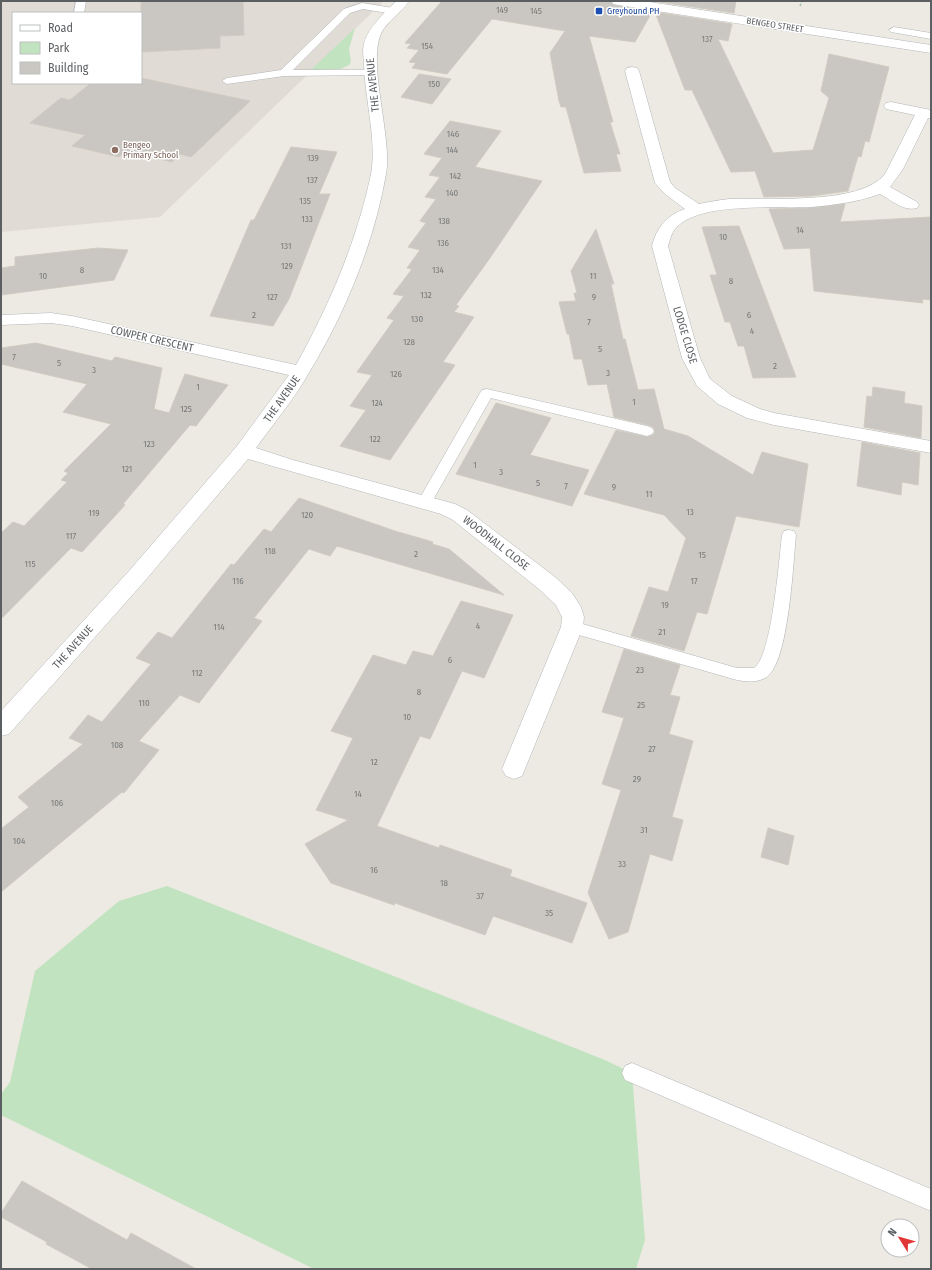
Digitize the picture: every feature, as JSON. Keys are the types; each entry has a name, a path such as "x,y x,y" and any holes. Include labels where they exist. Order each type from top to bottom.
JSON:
{"street":[{"name":"BENGEO STREET","path":"627,2 931,49"},
{"name":"THE AVENUE","path":"1,727 136,577 244,451 301,372 320,338 348,276 371,208 379,172 380,151 371,73 370,45 377,29 398,6"},
{"path":"632,71 663,183 670,191 696,210"},
{"path":"891,106 927,114 887,182 881,188 911,205"},
{"name":"LODGE CLOSE","path":"881,188 863,195 837,200 730,204 696,210 676,219 669,225 661,239 660,246 691,358 703,382 725,400 754,414 931,447"},
{"name":"COWPER CRESCENT","path":"1,320 51,318 72,321 301,372"},
{"name":"WOODHALL CLOSE","path":"244,451 296,468 448,509 460,515 547,583 564,599 570,607 573,617 572,627 514,769"}],"lane":[{"path":"79,12 82,1"},
{"path":"284,74 290,66 347,11 362,6 398,6"},
{"path":"894,30 931,35"},
{"path":"228,81 284,74 371,73"},
{"path":"424,502 487,393 647,431"},
{"path":"572,627 737,674 757,674 764,671 768,664 776,637 789,535"},
{"path":"632,1073 931,1200"}],"shaded area":[{"name":"Bengeo Primary School","path":"1,1 384,1 160,217 1,232"}],"green space":[{"path":"355,28 349,49 351,62 349,65 341,69 311,70"},
{"path":"167,886 605,1060 632,1073 645,1240 636,1269 314,1269 1,1115 1,1094 10,1082 35,971 119,901"}],"building":[{"path":"141,1 243,1 244,35 220,36 220,48 142,52"},
{"path":"442,1 611,1 613,5 652,12 635,42 589,36 613,122 610,122 620,154 616,154 621,171 584,173 566,107 561,107 559,101 550,53 565,31 492,19 447,74 412,68 416,63 409,62 419,50 407,48 411,44 405,43"},
{"path":"653,1 736,1 734,13"},
{"path":"655,12 732,24 728,41 718,39 773,153 813,150 829,98 821,91 829,54 889,67 869,142 865,141 861,157 858,156 848,191 812,196 764,197 755,171 731,172 692,90 685,90"},
{"path":"419,74 451,79 432,104 401,97"},
{"path":"142,78 250,101 191,157 180,154 172,162 126,151 119,157 72,146 85,135 30,123 61,98 70,100 90,84 142,84"},
{"path":"450,121 501,131 475,167 542,181 456,305 459,306 454,312 474,317 443,362 455,365 390,460 340,446 366,410 350,406 372,375 357,372 394,320 387,318 404,296 393,294 412,269 407,268 420,250 408,247 426,223 420,221 436,199 425,197 440,177 429,175 442,158 424,154"},
{"path":"291,147 337,152 319,194 330,194 289,299 273,326 210,316 251,220 254,220"},
{"path":"845,204 840,222 931,217 931,300 922,299 923,303 814,291 810,248 784,249 769,209 811,208"},
{"path":"739,226 796,377 753,378 744,346 738,346 730,322 725,322 710,275 717,275 702,227"},
{"path":"596,229 614,284 611,284 623,339 625,339 638,390 654,389 664,429 688,436 753,475 762,452 808,464 799,527 736,516 707,614 697,612 684,651 631,636 649,587 668,592 686,538 664,515 584,494 616,430 647,437 653,435 655,432 653,427 648,425 614,417 607,384 588,385 582,359 574,359 569,334 567,334 559,302 576,301 574,293 577,293 571,271"},
{"path":"98,248 128,250 114,280 1,295 1,268 15,266 15,257"},
{"path":"36,343 112,361 115,357 162,368 154,409 169,413 185,374 228,385 196,426 190,425 123,504 125,505 82,552 71,548 1,619 1,533 13,522 24,526 67,482 61,480 68,473 64,471 111,424 63,412 87,384 1,364 1,348"},
{"path":"873,387 905,392 904,403 922,406 921,438 864,427 867,396 872,397"},
{"path":"496,403 551,418 530,455 589,470 572,506 456,474"},
{"path":"862,442 920,453 918,485 902,482 901,495 857,486"},
{"path":"299,498 395,531 433,542 432,544 449,549 504,595 337,546 330,556 309,549 254,618 262,621 199,703 180,695 139,741 159,750 124,793 122,792 1,892 1,829 29,807 18,797 83,744 69,738 88,715 102,722 151,664 136,658 158,632 172,638 231,564 234,565 264,529 271,532"},
{"path":"461,601 513,615 484,678 462,671 430,739 420,736 377,826 439,848 440,845 512,870 510,876 587,903 572,943 493,916 485,935 395,903 394,905 331,883 305,844 348,820 316,810 353,738 331,731 373,655 406,665 413,651 433,656"},
{"path":"624,649 680,665 670,695 680,697 669,734 693,741 672,817 683,820 672,861 650,854 628,932 609,939 588,893 621,790 602,784 624,718 602,712"},
{"path":"768,828 794,836 788,865 761,857"},
{"path":"22,1181 127,1240 131,1233 196,1269 92,1269 1,1217 1,1213"}],"place":[{"name":"Greyhound PH","path":"599,11"},
{"name":"Bengeo Primary School","path":"115,150"}]}
